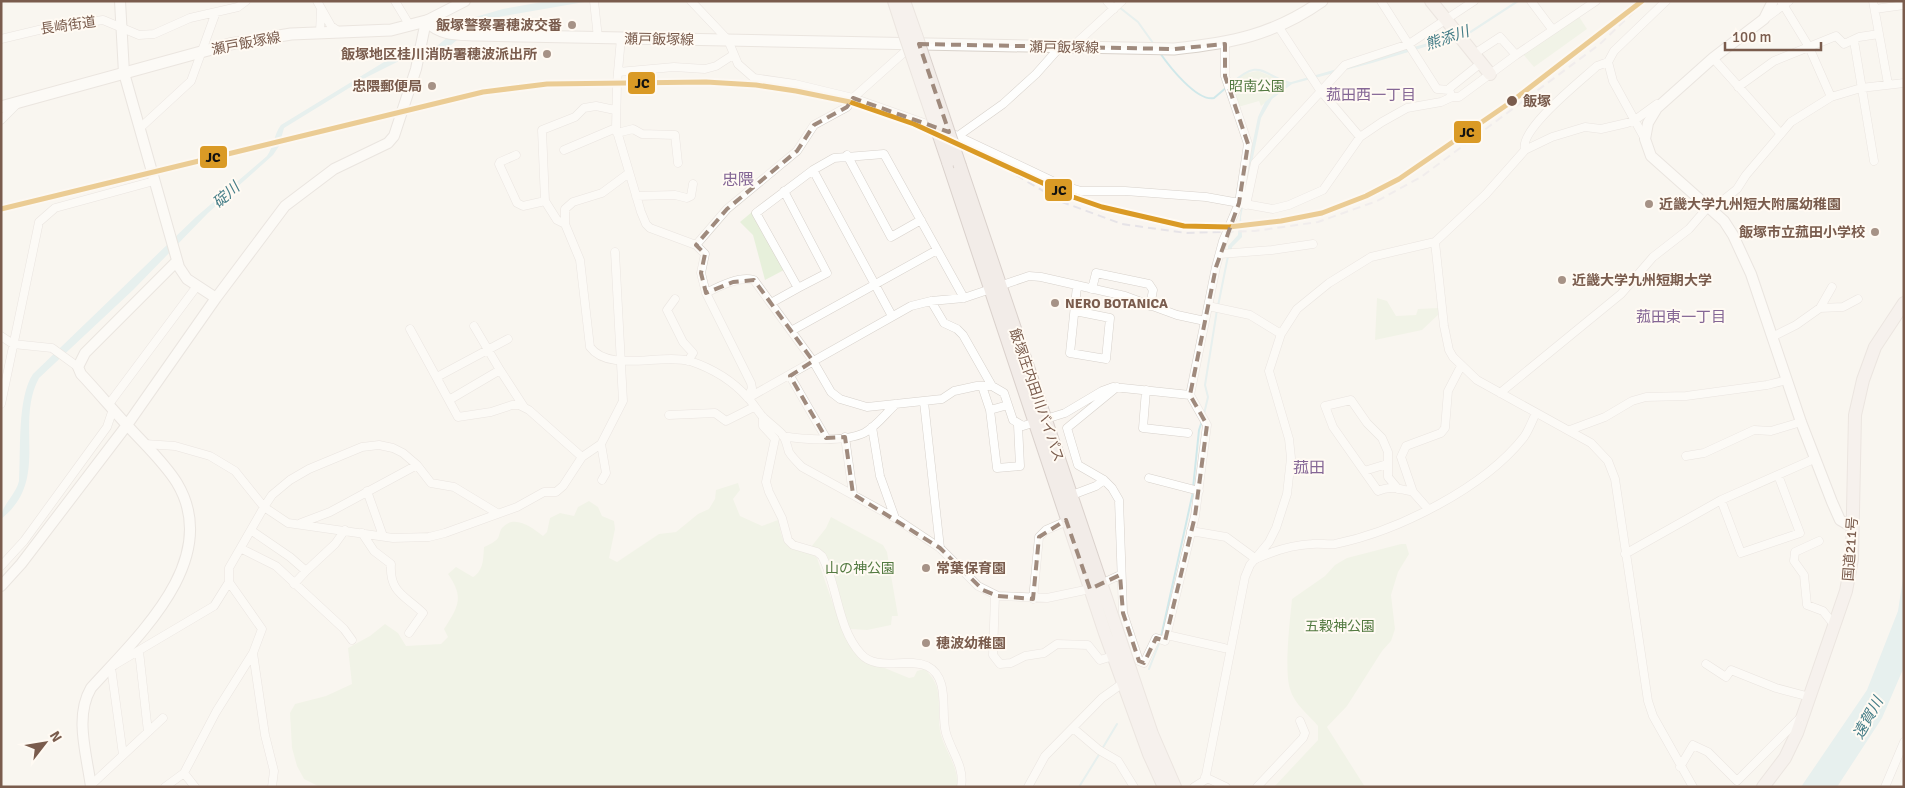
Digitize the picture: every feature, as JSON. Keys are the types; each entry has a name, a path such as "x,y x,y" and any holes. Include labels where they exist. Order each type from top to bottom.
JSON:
{"highway":[{"name":"飯塚庄内田川バイパス","path":"894,1 912,38"},
{"name":"飯塚庄内田川バイパス","path":"904,1 912,38 1040,421 1067,521 1175,787"},
{"name":"国道211号","path":"1762,787 1786,758 1805,712 1835,626 1849,576 1856,415 1863,380 1875,347 1904,303"},
{"name":"飯塚庄内田川バイパス","path":"1040,421 1072,495 1114,656 1149,754 1164,787"}],"main road":[{"name":"瀬戸飯塚線","path":"1,107 261,38 320,32 391,30 426,21 436,30 444,33 475,35 728,40 912,38 1060,47 1161,49 1225,44 1278,26 1322,1"},
{"path":"1431,1 1490,74"}],"street":[{"path":"120,1 124,73 175,256 181,273 196,286 216,298"},
{"name":"長崎街道","path":"1,39 47,28 103,20 139,35 154,34 190,18 238,7 246,1"},
{"path":"395,1 410,26"},
{"path":"1,586 21,564 127,425 216,298 285,206 334,169 388,143 394,136 404,112 416,69 423,43 426,21 465,1"},
{"path":"594,1 598,38"},
{"path":"691,1 728,40 733,55 744,72 754,78 795,84 853,98 908,116 958,136 1060,185 1081,191 1152,192 1206,197 1268,209 1280,208 1318,194 1360,137 1407,108 1441,102 1450,94 1452,85 1500,37 1516,55"},
{"path":"1072,47 1118,6 1107,1"},
{"path":"1381,1 1437,89 1459,97 1552,29 1596,1"},
{"path":"1119,386 1067,428 1078,465 1104,480 1112,488 1119,500 1120,575 1123,612 1142,663 1146,661 1163,638 1191,532 1195,490 1206,422 1190,395 1205,321 1214,308 1225,253 1255,163 1320,90 1345,65 1411,48 1450,25 1474,1"},
{"path":"1531,1 1552,29"},
{"path":"1666,1 1614,51 1608,62 1612,81 1645,139 1651,156 1724,221 1743,254 1801,422 1835,511 1840,520 1852,527"},
{"path":"1764,19 1773,1"},
{"path":"1194,787 1204,780 1205,776 1245,577 1250,565 1276,528 1287,494 1291,458 1289,439 1269,371 1281,334 1297,309 1304,302 1371,257 1435,242 1486,194 1525,150 1552,137 1578,129 1601,129 1635,120 1669,96 1713,58 1784,3 1809,46 1830,97"},
{"path":"319,4 331,26 338,32"},
{"path":"319,4 320,32"},
{"path":"1888,84 1874,5 1904,5"},
{"path":"140,128 191,81 216,12"},
{"path":"1278,26 1320,90 1360,137"},
{"path":"1738,87 1774,61 1809,46 1836,36 1844,44 1854,42 1859,37 1879,34"},
{"path":"621,38 615,110 616,130 636,196 646,224 650,228 696,244 706,254 701,273 706,293 751,383 752,388 748,398"},
{"path":"696,244 727,209 797,151 814,125 847,107 853,98 912,38"},
{"path":"1854,42 1874,161"},
{"path":"1225,44 1224,67 1248,144 1242,204"},
{"path":"958,136 1003,104 1036,74 1060,47"},
{"path":"618,72 674,67 705,69 716,66 733,55"},
{"path":"1713,58 1781,134"},
{"path":"1525,150 1525,141 1533,126 1597,66 1608,62"},
{"path":"1500,393 1621,294 1653,257 1689,229 1708,207 1722,201 1738,189 1746,174 1791,122 1830,97 1861,88 1904,83"},
{"path":"1645,139 1652,114 1669,96"},
{"path":"1,120 19,102"},
{"path":"565,224 557,220 545,201 542,130 575,117 584,108 596,106 615,110"},
{"path":"564,150 616,130 633,129 642,134 675,135 678,163"},
{"path":"798,288 756,213 813,170 834,158 884,154 964,298"},
{"path":"516,155 500,162 500,164 517,203 523,206 545,201"},
{"path":"847,156 891,237 921,220"},
{"path":"813,170 892,316"},
{"path":"629,173 602,193 569,204 566,209 565,224 580,260 590,348 602,358 688,361 714,371 733,384 748,398 763,417 783,436 790,454 802,467 895,518 940,548 978,586 996,595 1033,599 1047,598 1095,587 1120,575"},
{"path":"1,404 3,385 13,344 35,230 45,214 62,206 154,181"},
{"path":"636,196 675,195 687,198 692,196 693,184"},
{"path":"771,303 827,272 784,191"},
{"path":"1435,242 1446,339 1449,350 1461,366 1477,380 1591,443 1608,461 1615,480 1648,702 1680,767 1693,787"},
{"path":"1225,253 1313,244"},
{"path":"791,331 937,250"},
{"path":"145,444 175,446 210,456 235,471 264,507 288,524 345,530 393,538 428,537 445,533 517,506 544,492 559,490 582,457 601,444 623,401 615,252"},
{"path":"78,367 85,353 175,256"},
{"path":"1092,289 1096,273 1149,284 1153,290 1150,306"},
{"path":"748,398 911,306 931,301 964,298 1029,276 1126,296 1177,315 1205,321"},
{"path":"706,293 718,286 748,278 754,280 813,361 831,392 840,399 867,407 942,399 954,391 992,386"},
{"path":"1,566 24,541 107,427 111,407 196,286"},
{"path":"1075,311 1110,318 1106,359 1070,353 1077,286"},
{"path":"1772,337 1796,325 1820,308 1832,287"},
{"path":"1820,308 1843,307 1858,299"},
{"path":"675,300 667,310 683,342 693,352 688,361"},
{"path":"931,301 944,324 957,329 963,335 992,386 1004,393 1013,420 1018,425 1024,426 1070,411 1102,391 1119,386 1190,395"},
{"path":"1214,308 1250,315 1281,334"},
{"path":"474,326 524,407 582,457"},
{"path":"410,329 456,414 462,418 512,405 524,407"},
{"path":"1,336 13,344 52,348 78,367 81,374 170,474 183,495 189,517 189,544 181,570 159,611 91,688 84,700 82,720 91,786"},
{"path":"437,377 508,339"},
{"path":"1428,509 1413,492 1401,457 1406,446 1441,433 1445,428 1448,391 1461,366"},
{"path":"449,400 500,370"},
{"path":"790,376 826,438"},
{"path":"1570,430 1605,418 1632,401 1646,397 1686,396 1767,385 1787,380"},
{"path":"982,386 990,410 996,468 1020,466 1018,425"},
{"path":"1146,390 1143,428 1188,433"},
{"path":"1398,489 1388,477 1388,452 1382,438 1367,423 1351,400 1325,406 1333,427 1378,492 1390,487 1398,489 1413,492"},
{"path":"924,402 940,548"},
{"path":"783,436 826,438 858,435 872,426 896,404"},
{"path":"990,410 1008,405"},
{"path":"669,415 715,413 726,421 754,407"},
{"path":"1256,559 1281,548 1313,544 1334,544 1398,525 1428,509 1494,467 1524,436 1536,413"},
{"path":"763,417 763,426 775,440 766,482 782,518 788,540 793,545 817,552 822,556 843,619 854,644 862,656 871,661 918,664 934,671 942,690 945,706 945,730 960,768 960,787"},
{"path":"1686,456 1704,453 1754,430 1771,431 1801,422"},
{"path":"872,426 880,476 895,518"},
{"path":"844,437 853,494"},
{"path":"601,444 606,473 602,480"},
{"path":"111,667 211,609 229,582 229,568 242,549 272,494 290,480 310,469 362,447 379,445 393,448 403,453 432,483 454,487 497,513"},
{"path":"1625,554 1721,500 1814,458"},
{"path":"81,463 91,471"},
{"path":"1364,472 1387,464"},
{"path":"299,524 330,512 417,466"},
{"path":"1721,500 1741,553 1800,533 1778,475"},
{"path":"1150,478 1195,490"},
{"path":"1072,495 1096,486 1104,480"},
{"path":"367,491 382,536"},
{"path":"1033,599 1039,537 1046,530 1067,521"},
{"path":"294,584 335,544 345,530"},
{"path":"252,531 290,556 306,571"},
{"path":"1191,532 1226,537 1256,559"},
{"path":"362,533 374,551 391,564 390,578 397,591 424,613 409,633"},
{"path":"1819,541 1795,552 1794,561 1804,575 1807,605 1824,611 1835,626"},
{"path":"242,549 276,566 344,629 352,640"},
{"path":"165,787 184,773 216,712 252,653 262,629 229,582"},
{"path":"996,595 993,655 1000,664 1011,663 1024,656 1044,653 1053,646 1062,644 1088,645 1100,660 1114,656"},
{"path":"1163,638 1224,648"},
{"path":"139,651 148,732"},
{"path":"252,653 265,736 274,771 272,787"},
{"path":"1706,664 1726,678 1731,670 1776,688 1810,697"},
{"path":"111,667 123,755"},
{"path":"1028,787 1045,756 1102,698 1123,684"},
{"path":"1680,767 1693,745 1708,752 1734,784 1805,712"},
{"path":"91,786 163,718"},
{"path":"1257,787 1303,738 1305,733 1300,721"},
{"path":"1073,728 1101,751 1118,761 1134,787"},
{"path":"1885,787 1904,742"},
{"path":"184,773 195,787"},
{"path":"1205,776 1226,787"}],"highlighted area":[{"path":"919,44 1174,49 1225,44 1225,76 1248,144 1239,203 1216,267 1190,395 1207,425 1195,516 1165,641 1156,638 1144,663 1139,661 1123,613 1120,575 1090,589 1066,520 1039,537 1033,599 998,596 983,590 940,548 853,494 845,437 826,438 790,376 813,361 754,280 733,282 706,293 701,273 705,254 696,245 727,209 797,151 814,125 847,107 853,98 949,132"}],"green space":[{"path":"1578,15 1587,29 1534,67 1523,54"},
{"name":"昭南公園","path":"1258,71 1288,83 1261,106 1259,101 1238,107 1231,87 1243,74"},
{"path":"752,212 784,270 765,280 753,235 740,222"},
{"path":"1377,298 1387,301 1396,316 1416,315 1418,309 1438,308 1439,314 1422,330 1375,340"},
{"path":"738,483 740,490 733,499 740,516 762,526 778,520 782,538 788,546 810,553 817,558 839,621 850,646 858,657 909,678 914,677 917,671 924,669 931,676 938,692 941,735 956,773 957,787 320,787 304,779 297,766 292,748 290,713 295,704 326,696 352,684 348,648 370,636 385,624 398,633 406,646 441,644 448,637 444,629 458,602 456,589 448,574 456,567 473,577 477,574 482,564 484,547 497,539 501,529 508,523 518,522 524,524 543,536 547,532 550,518 560,513 574,516 578,507 589,501 598,507 602,516 614,521 615,529 609,558 617,562 659,534 676,532 698,514 709,509 715,499 716,490"},
{"name":"山の神公園","path":"831,517 883,545 887,552 898,616 892,616 891,625 867,630 850,629 824,556 811,547 826,528"},
{"name":"五穀神公園","path":"1406,544 1409,554 1398,572 1391,595 1395,629 1391,641 1382,651 1347,706 1327,727 1365,787 1274,787 1318,740 1318,726 1295,700 1288,681 1288,645 1292,599 1325,576 1335,565 1347,558"}],"water":[{"name":"碇川","path":"548,1 590,1 481,20 445,50 433,55 399,61 367,77 284,128 279,146 273,155 208,213 133,290 39,378 32,396 28,469 25,487 16,504 1,519 3,509 19,481 22,410 24,397 33,374 196,217 267,156 281,125 389,59 438,45 472,18 503,9"},
{"name":"熊添川","path":"1516,1 1520,1 1471,33 1372,63 1292,84 1272,99 1261,118 1241,217 1242,237 1232,247 1232,251 1228,251 1228,246 1238,235 1243,189 1258,117 1265,102 1288,83 1470,31"},
{"name":"遠賀川","path":"1904,572 1904,667 1882,718 1837,787 1801,787 1867,690 1898,611"}],"waterway":[{"path":"1119,7 1138,22 1153,43"},
{"path":"1160,53 1184,82 1207,98 1214,98 1227,87"},
{"path":"1231,84 1249,71 1255,70 1261,70 1290,83"},
{"path":"1218,306 1228,256"},
{"path":"1204,414 1208,397 1205,385 1217,310"},
{"path":"1193,488 1199,430 1202,421"},
{"path":"1161,637 1193,492"},
{"path":"1149,669 1160,641"},
{"path":"1102,749 1117,724"},
{"path":"1079,787 1100,753"}],"railway":[{"path":"994,162 1062,202 1122,224 1186,233 1255,231 1318,222 1377,201 1421,177 1600,44 1645,1"}],"transit line":[{"name":"JC","path":"1,209 483,92 547,84 706,82 756,85 850,102 914,124 1073,197 1102,207 1184,226 1229,227 1281,221 1322,213 1366,196 1399,179 1511,102 1642,1"}],"place":[{"name":"飯塚警察署穂波交番","path":"572,25"},
{"name":"飯塚地区桂川消防署穂波派出所","path":"547,54"},
{"name":"忠隈郵便局","path":"432,86"},
{"name":"飯塚","path":"1512,101"},
{"name":"近畿大学九州短大附属幼稚園","path":"1649,204"},
{"name":"飯塚市立菰田小学校","path":"1875,232"},
{"name":"近畿大学九州短期大学","path":"1562,280"},
{"name":"NERO BOTANICA","path":"1055,303"},
{"name":"常葉保育園","path":"926,568"},
{"name":"穂波幼稚園","path":"926,643"}],"district":[{"name":"菰田西一丁目","path":"1371,95"},
{"name":"忠隈","path":"738,179"},
{"name":"菰田東一丁目","path":"1681,317"},
{"name":"菰田","path":"1309,467"}]}
